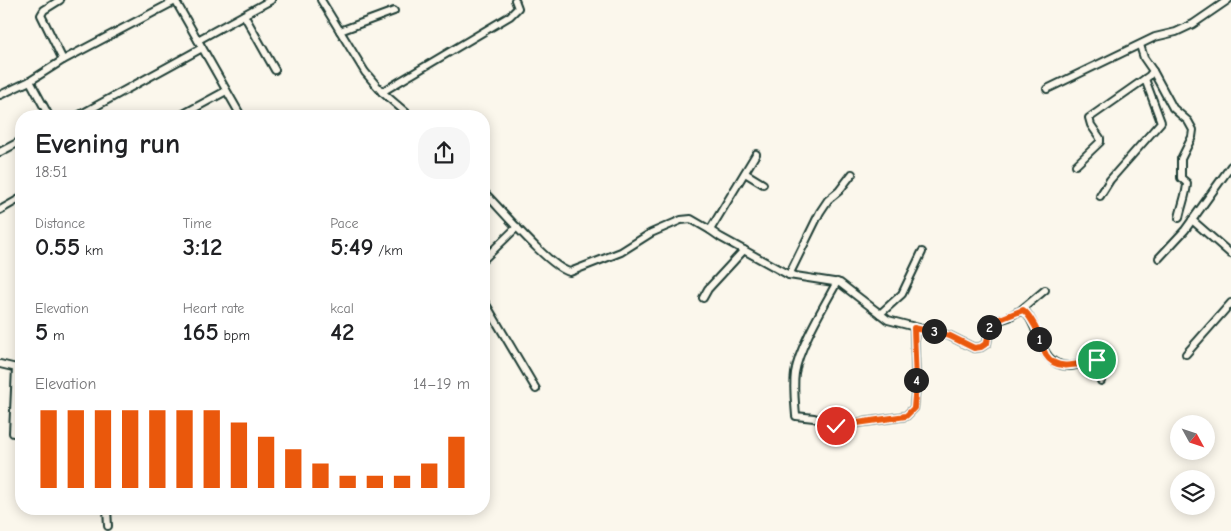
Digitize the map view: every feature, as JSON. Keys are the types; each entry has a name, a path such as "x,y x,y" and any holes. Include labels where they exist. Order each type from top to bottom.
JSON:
{"street":[{"path":"60,0 44,10 41,16 63,60"},
{"path":"0,95 30,81 63,60 175,0 237,110"},
{"path":"198,40 271,0"},
{"path":"322,0 358,63 382,92 403,110"},
{"path":"382,92 510,16 518,8 515,0"},
{"path":"1047,88 1155,37 1176,32 1193,24 1228,0"},
{"path":"340,31 394,11"},
{"path":"244,15 275,70"},
{"path":"1140,45 1144,58 1173,108 1188,121 1193,130 1192,137 1181,159 1181,178 1187,183 1187,191 1182,201 1179,218"},
{"path":"89,110 202,48"},
{"path":"1076,165 1100,142 1100,138 1091,125 1089,118 1145,79 1153,71"},
{"path":"1100,196 1110,180 1161,122 1145,79"},
{"path":"30,81 45,110"},
{"path":"191,110 226,91"},
{"path":"0,152 15,144"},
{"path":"710,230 756,154"},
{"path":"1159,258 1192,220 1231,166"},
{"path":"745,173 763,184"},
{"path":"789,275 820,212 828,200 839,191 852,174"},
{"path":"490,198 560,268 570,272 621,252 651,234 680,220 691,219 789,275 837,282 888,320 950,336 974,348 987,343 990,323 1004,319 1021,310 1045,290"},
{"path":"0,210 15,201"},
{"path":"1192,220 1231,254"},
{"path":"490,253 517,227"},
{"path":"703,298 744,250"},
{"path":"880,314 902,294 922,252"},
{"path":"837,282 808,338 797,367 795,391 796,416 814,418 836,426 906,416 914,408 916,384 914,328"},
{"path":"1186,354 1231,303"},
{"path":"1021,310 1025,311 1032,321 1047,357 1059,365 1071,366 1097,360 1101,362 1101,381"},
{"path":"490,311 536,389"},
{"path":"0,364 15,368"},
{"path":"13,433 15,412"},
{"path":"107,515 108,526"}],"route":[{"path":"836,426 906,416 914,408 916,344 914,328 950,336 974,348 978,348 987,343 990,323 1023,310 1027,313 1036,330 1047,357 1053,362 1059,365 1071,366 1097,360"}]}
